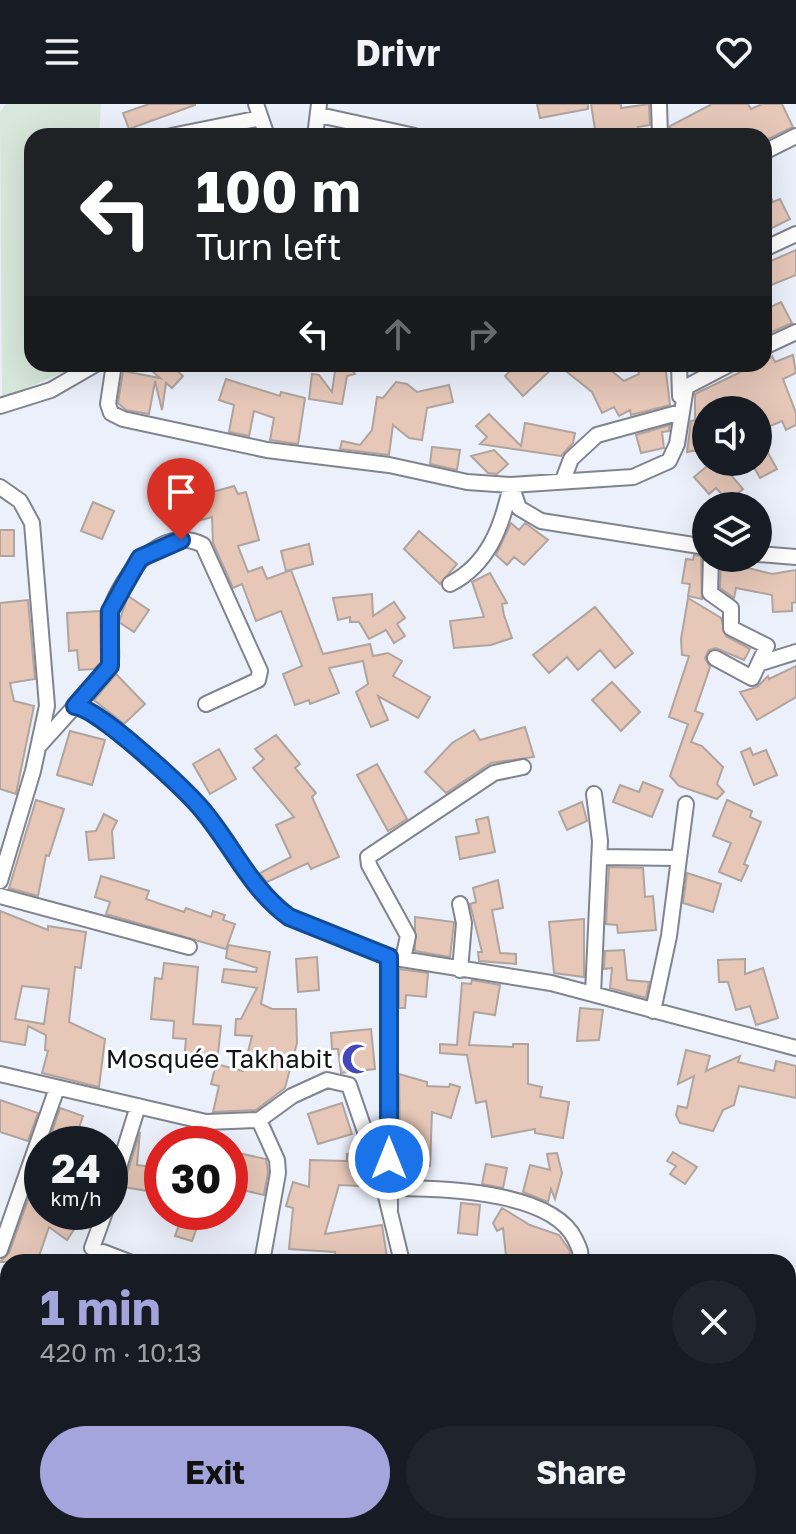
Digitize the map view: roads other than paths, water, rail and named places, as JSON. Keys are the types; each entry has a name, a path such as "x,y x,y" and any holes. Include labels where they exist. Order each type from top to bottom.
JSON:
{"street":[{"path":"659,104 660,128"},
{"path":"319,109 387,128"},
{"path":"199,128 258,111"},
{"path":"772,148 796,136"},
{"path":"772,245 796,234"},
{"path":"772,343 796,332"},
{"path":"0,406 51,390 82,372"},
{"path":"113,372 108,404 111,413 123,419 267,450 389,465 467,482 511,485 633,477 669,461 677,444 686,387 715,372"},
{"path":"679,372 681,410"},
{"path":"563,480 571,459 597,435 681,410"},
{"path":"511,485 519,508 541,521 692,545"},
{"path":"450,584 476,569 505,517 511,485"},
{"path":"0,487 20,501 32,523 48,689 38,747 0,881"},
{"path":"38,747 110,666 110,611 140,558 181,540 203,545 260,671 258,680 206,704"},
{"path":"772,555 796,557"},
{"path":"711,572 710,593 731,608 731,628 767,646 752,678 715,658"},
{"path":"761,663 796,652"},
{"path":"75,706 84,707 116,730 199,805 235,859 277,908 289,917 396,958 551,983 796,1048"},
{"path":"390,1210 396,958 408,936 369,865 368,857 494,773 523,767"},
{"path":"593,994 599,857 594,794"},
{"path":"653,1011 669,936 686,804"},
{"path":"599,857 679,858"},
{"path":"0,896 189,947"},
{"path":"460,904 464,923 460,970"},
{"path":"0,1074 206,1122 259,1120 292,1096 327,1080 349,1085 390,1210 400,1254"},
{"path":"0,1250 57,1088"},
{"path":"128,1138 138,1106"},
{"path":"259,1120 277,1160 278,1173 263,1254"},
{"path":"390,1188 463,1189 526,1206 568,1226 580,1254"},
{"path":"101,1230 97,1250 108,1254"}],"place":[{"name":"Mosquée Takhabit","path":"357,1059"}]}
